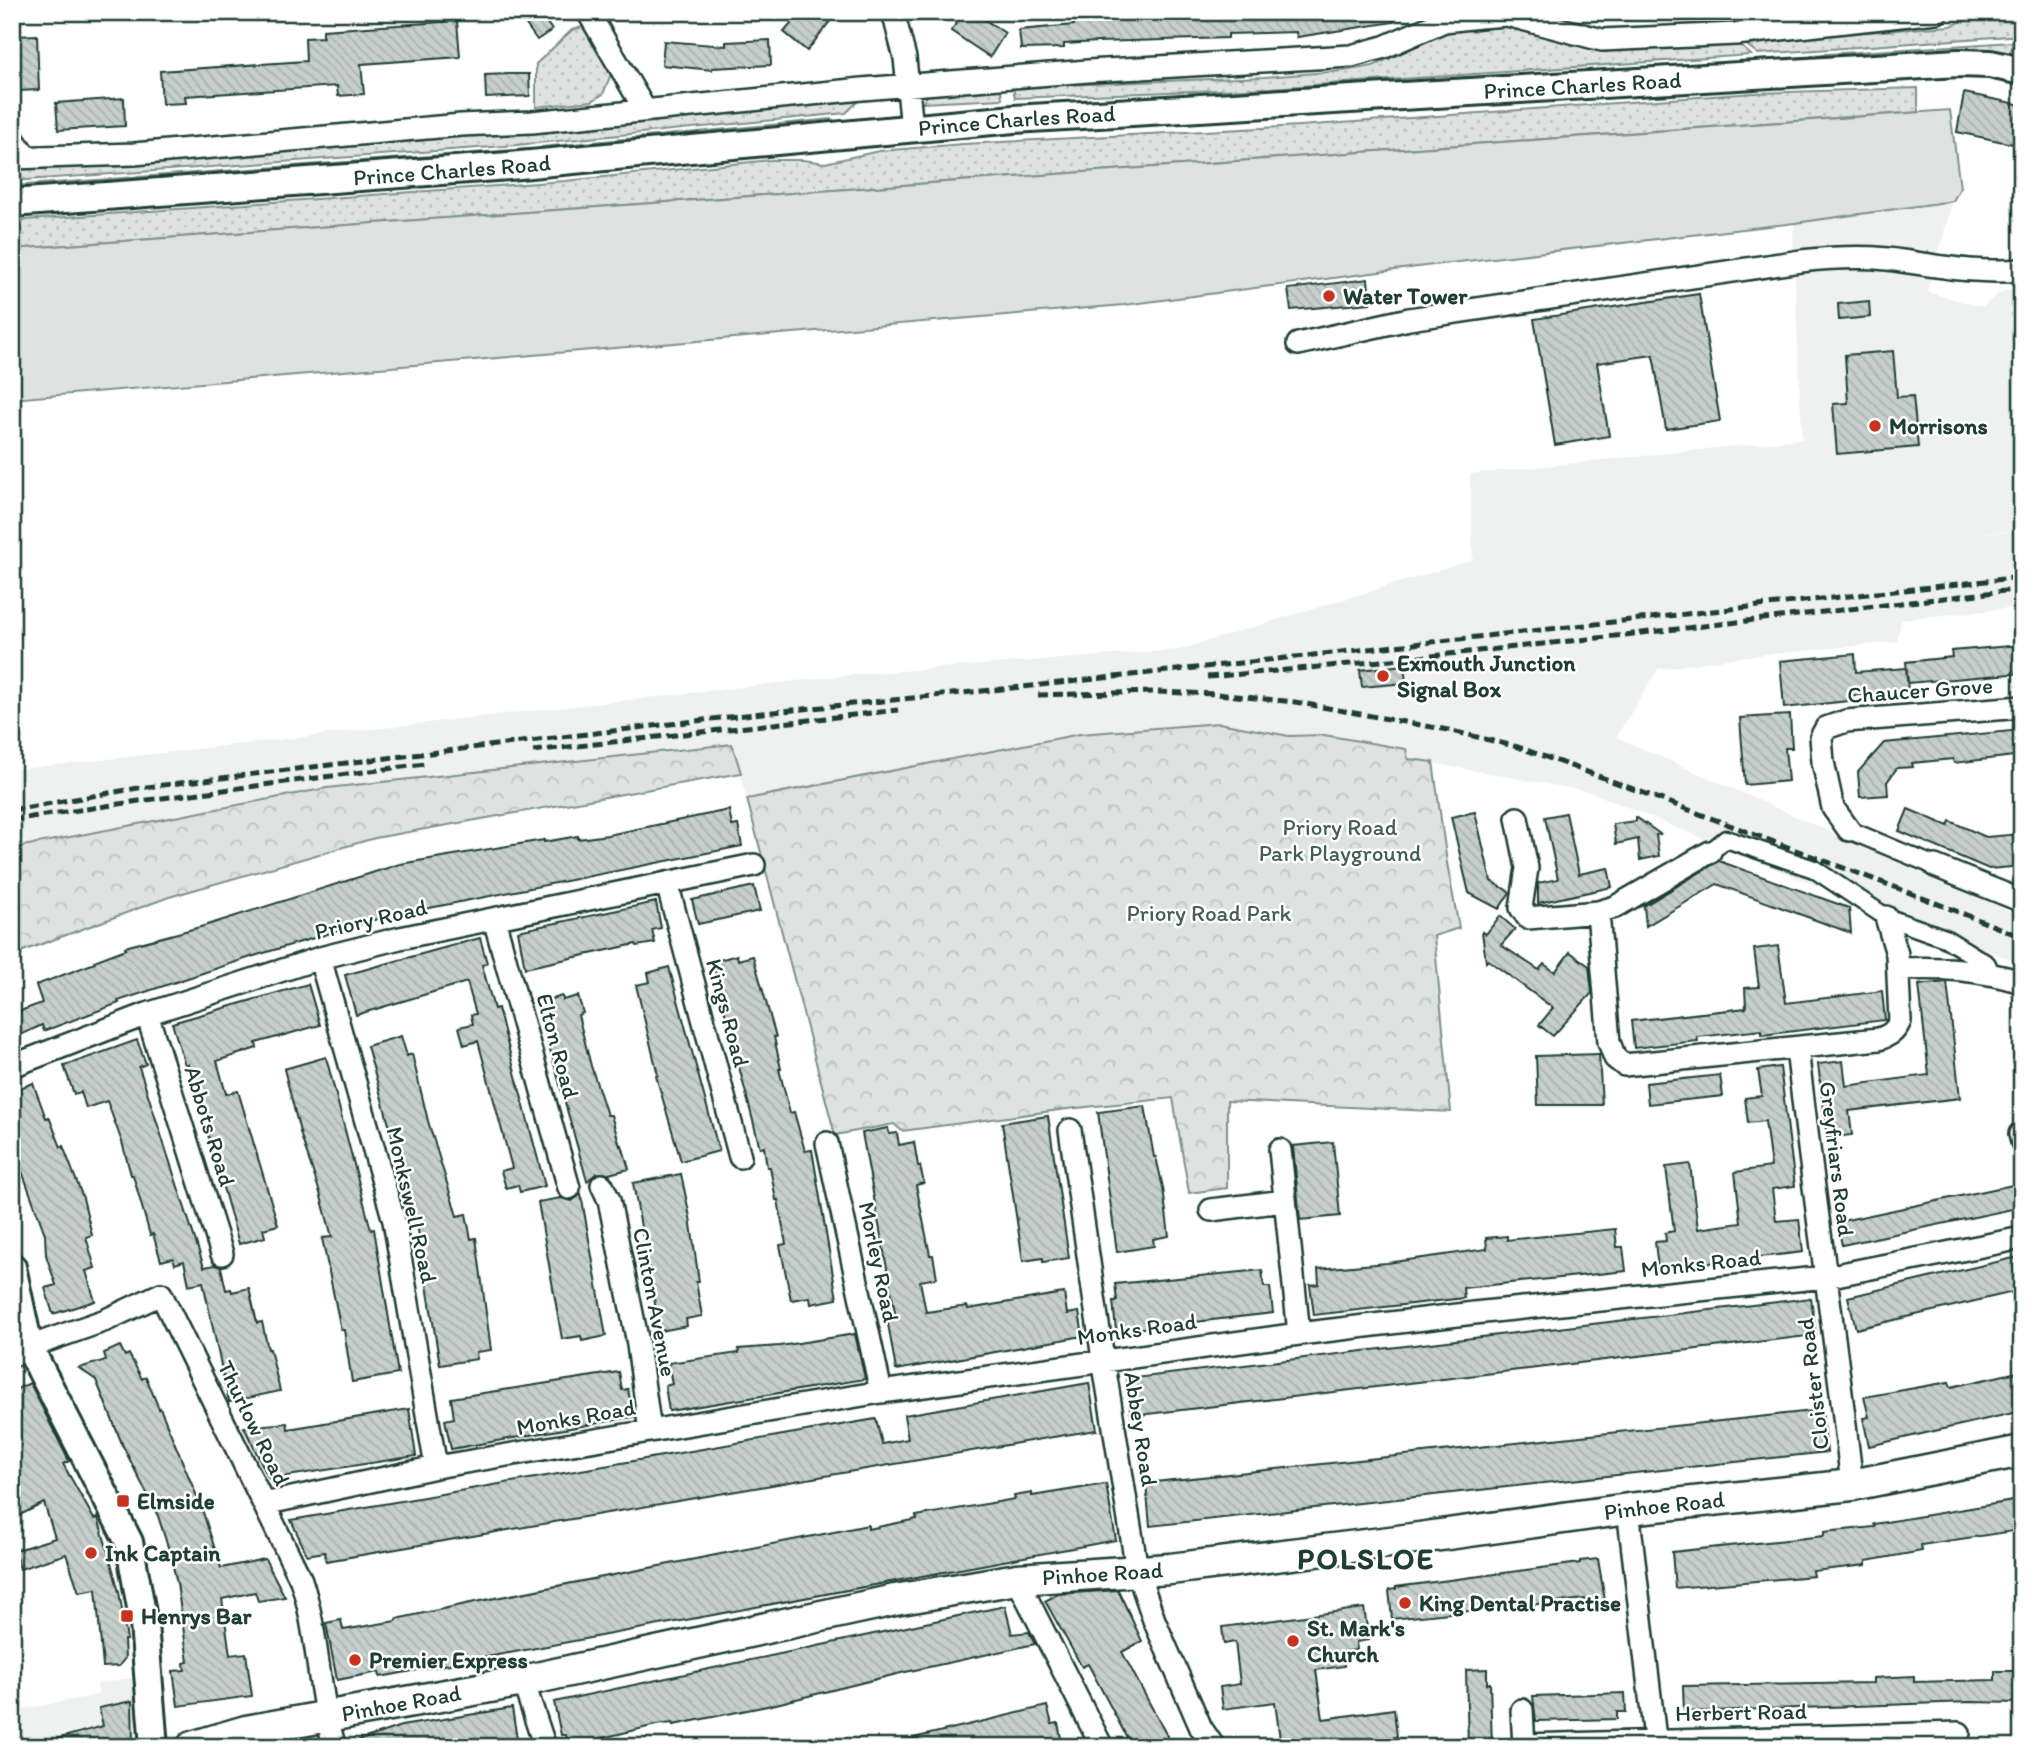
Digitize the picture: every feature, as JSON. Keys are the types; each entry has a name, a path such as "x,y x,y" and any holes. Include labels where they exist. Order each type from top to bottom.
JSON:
{"main road":[{"name":"Pinhoe Road","path":"192,1747 246,1731 523,1681 895,1600 1017,1579 1170,1569 1628,1509 1852,1485 2022,1451"}],"street":[{"path":"588,12 645,110"},
{"path":"893,12 905,58 912,130"},
{"name":"Prince Charles Road","path":"19,157 134,154 461,125 532,122 909,85 1114,69 1351,56 1384,47 1444,21 1507,15 1602,40 1737,34 1937,12"},
{"name":"Prince Charles Road","path":"12,203 509,166 1014,119 1958,63 1990,64 2022,71"},
{"path":"12,136 19,157"},
{"path":"1298,344 1409,319 1801,261 1845,257 1885,259 1989,273 2022,270"},
{"name":"Chaucer Grove","path":"2022,707 1846,721 1826,728 1821,737 1833,808 1849,830 2022,901"},
{"path":"1517,818 1527,868 1521,901 1524,915 1528,918 1598,912 1615,906 1710,852 1726,839 1814,869 1886,917 1945,938 1987,964 1992,973"},
{"name":"Priory Road","path":"12,1066 147,1014 320,958 400,938 754,865"},
{"name":"Kings Road","path":"667,883 740,1157"},
{"path":"1598,912 1609,1042 1615,1058 1624,1065 1879,1039 1896,1031 1900,1021 1898,969 1892,933 1886,917"},
{"name":"Elton Road","path":"494,919 569,1188"},
{"name":"Monkswell Road","path":"320,958 394,1222 436,1467"},
{"path":"1898,969 1946,967 1992,973 2022,982"},
{"name":"Abbots Road","path":"147,1014 222,1254"},
{"name":"Greyfriars Road","path":"1797,1048 1811,1177 1826,1278"},
{"name":"Abbey Road","path":"1070,1130 1137,1570 1154,1620 1201,1728 1214,1747"},
{"name":"Morley Road","path":"827,1143 881,1392"},
{"path":"1280,1150 1299,1334"},
{"name":"Clinton Avenue","path":"602,1185 608,1200 637,1338 650,1431"},
{"path":"1211,1210 1284,1201"},
{"name":"Monks Road","path":"264,1504 436,1467 881,1392 1103,1359 1299,1334 1474,1313 1826,1278 2022,1238"},
{"path":"12,1267 20,1352 129,1542 144,1624 154,1747"},
{"name":"Cloister Road","path":"1826,1278 1852,1485"},
{"name":"Thurlow Road","path":"20,1352 106,1320 161,1294 301,1580 325,1716 335,1747"},
{"path":"1628,1509 1655,1744"},
{"path":"1017,1579 1102,1747"},
{"path":"523,1681 545,1747"},
{"name":"Herbert Road","path":"1522,1710 1524,1746 1655,1744 1959,1732"}],"shaded area":[{"path":"1953,201 1927,292 1983,307 1998,294 2022,288 2022,530 1961,534 2022,531 2022,607 1901,619 1897,642 1748,656 1658,669 1616,737 2022,917 2022,964 1805,881 1591,792 1411,759 1080,734 747,799 731,744 327,788 12,848 12,770 849,675 1178,650 1473,560 1470,474 1802,439 1793,233 1795,223"},
{"path":"132,1678 137,1717 136,1747 12,1747 12,1711 98,1695 97,1683"}],"green space":[{"path":"1983,12 2022,12 2022,35 1758,54 1742,41 1951,26"},
{"path":"1485,24 1512,25 1602,50 1735,41 1751,55 1270,88 1015,98 1013,87 1264,77 1343,71 1373,66 1445,33"},
{"path":"586,26 611,74 603,94 592,101 536,107 536,64 572,30"},
{"path":"2012,42 2009,54 1984,51 1812,61 1812,55"},
{"path":"1001,87 1002,99 923,103 933,92"},
{"path":"1918,88 1918,112 12,249 12,221 565,181 771,160 825,163 879,151 963,144 1300,126 1754,93"},
{"path":"860,99 846,113 506,146 12,181 12,168"},
{"path":"1950,110 1960,188 1953,201 1795,223 1433,265 1124,305 12,399 12,249"},
{"path":"831,119 831,126 542,154 542,147"},
{"path":"529,149 529,155 12,193 12,186"},
{"name":"Priory Road Park","path":"1219,723 1289,736 1324,735 1406,749 1408,759 1433,762 1459,928 1434,936 1451,1112 1227,1101 1227,1188 1189,1193 1173,1098 902,1131 894,1124 835,1135 747,799 1080,734"},
{"path":"732,744 741,773 375,838 169,897 12,955 12,848 327,788"}],"building":[{"path":"517,12 539,12 552,30 537,40"},
{"path":"801,12 822,12 831,20 807,51 784,32"},
{"path":"964,12 973,12 1005,33 990,57 951,31"},
{"path":"1202,12 1280,12 1280,15 1301,12 1393,12 1394,22 1297,37 1296,32 1228,34 1228,38 1098,42 1064,44 1064,48 1021,49 1019,30 1074,25 1073,19"},
{"path":"457,21 460,57 361,64 364,94 338,96 337,86 185,96 186,103 162,104 160,71 306,61 305,38 323,37 323,30"},
{"path":"37,35 39,90 17,91 15,36"},
{"path":"770,40 771,65 712,70 662,65 664,41 726,46 726,42"},
{"path":"529,74 530,96 486,98 485,75"},
{"path":"1964,93 2022,105 2022,146 1957,132"},
{"path":"124,98 125,126 58,130 56,103"},
{"name":"Water Tower","path":"1368,279 1370,303 1291,310 1288,289"},
{"path":"1699,294 1720,421 1666,429 1653,355 1597,363 1609,436 1555,445 1534,319"},
{"path":"1869,301 1870,317 1839,320 1838,304"},
{"name":"Morrisons","path":"1893,351 1897,397 1913,396 1918,447 1837,454 1833,404 1848,403 1845,355"},
{"path":"2022,645 2022,673 1908,683 1906,662 1952,657 1951,651"},
{"path":"1855,654 1856,672 1906,668 1908,690 1848,696 1848,701 1784,708 1780,661"},
{"name":"Exmouth Junction Signal Box","path":"1404,665 1406,683 1362,687 1360,670"},
{"path":"1790,715 1792,748 1785,748 1788,781 1745,785 1740,718"},
{"path":"2022,730 2022,755 1954,763 1953,759 1912,763 1913,767 1897,768 1887,782 1888,795 1860,797 1858,772 1884,743"},
{"path":"1908,809 1948,826 1950,821 1986,837 2020,834 2022,866 1989,869 1899,831"},
{"path":"729,810 732,826 738,825 742,846 384,917 118,1001 119,1003 44,1031 42,1025 12,1039 12,1014 42,1003 36,985 95,963 94,961 126,949 125,947 204,926 400,864 544,840 608,835"},
{"path":"1475,812 1491,881 1510,892 1499,909 1469,893 1451,817"},
{"path":"1566,813 1579,874 1608,868 1612,887 1538,903 1538,883 1558,879 1545,817"},
{"path":"1636,817 1660,834 1656,835 1659,856 1640,860 1638,839 1616,844 1613,824 1636,821"},
{"path":"1719,861 1849,908 1851,933 1717,884 1646,926 1644,906"},
{"path":"754,886 760,911 698,924 692,900"},
{"path":"656,902 661,928 652,930 655,943 636,944 525,968 518,931"},
{"path":"1500,916 1515,929 1501,945 1539,970 1544,964 1555,972 1570,952 1589,966 1592,993 1553,1036 1539,1025 1553,1008 1488,960 1486,962 1482,932 1486,934"},
{"path":"480,938 487,963 482,965 494,1009 498,1008 545,1186 520,1192 518,1185 506,1188 501,1171 512,1168 478,1041 464,1045 459,1027 473,1024 471,1015 476,1014 467,982 356,1015 345,975"},
{"path":"1778,946 1786,1003 1882,991 1885,1020 1762,1035 1762,1030 1697,1037 1698,1041 1634,1048 1631,1021 1746,1008 1745,988 1759,987 1754,949"},
{"path":"737,955 738,960 753,956 776,1037 779,1069 790,1113 794,1112 805,1151 812,1150 837,1299 811,1304 810,1297 791,1300 780,1245 786,1244 778,1200 770,1167 767,1167 764,1147 760,1148 712,962"},
{"path":"669,967 719,1151 681,1161 656,1076 658,1075 636,985 650,982 648,973"},
{"path":"1947,982 1960,1098 1849,1111 1852,1135 1827,1138 1818,1064 1843,1061 1846,1086 1929,1075 1919,985"},
{"path":"308,984 320,1025 256,1043 257,1048 217,1061 226,1094 238,1091 278,1225 263,1229 265,1237 239,1244 188,1064 185,1065 172,1023"},
{"path":"562,996 563,1000 578,996 583,1013 578,1015 591,1066 629,1169 609,1174 597,1173 587,1181 537,1003"},
{"path":"401,1036 407,1056 412,1054 428,1121 457,1216 466,1214 471,1239 476,1238 491,1350 476,1352 477,1359 440,1365 417,1224 367,1046"},
{"path":"137,1040 146,1064 139,1067 204,1267 221,1267 226,1290 231,1289 232,1292 249,1288 257,1323 262,1322 280,1391 229,1402 203,1282 189,1285 184,1261 175,1264 173,1258 161,1261 153,1234 150,1235 133,1175 107,1101 86,1108 81,1092 74,1094 64,1066"},
{"path":"1599,1054 1602,1105 1538,1105 1536,1056"},
{"path":"326,1057 371,1230 374,1229 398,1374 352,1382 344,1330 341,1330 322,1238 332,1237 284,1069"},
{"path":"1780,1067 1795,1186 1772,1189 1776,1221 1799,1219 1803,1252 1658,1269 1655,1242 1666,1241 1665,1233 1674,1231 1666,1167 1690,1164 1698,1229 1741,1223 1735,1172 1771,1167 1765,1121 1748,1123 1745,1098 1762,1096 1758,1070"},
{"path":"1720,1075 1723,1096 1648,1104 1646,1083"},
{"path":"33,1083 46,1118 49,1117 61,1147 63,1146 83,1198 92,1235 86,1237 95,1268 86,1271 95,1301 53,1314 45,1288 56,1285 46,1255 45,1234 12,1144 12,1091"},
{"path":"1145,1106 1154,1157 1163,1188 1169,1236 1153,1239 1154,1246 1117,1252 1098,1112"},
{"path":"1048,1116 1069,1258 1043,1262 1043,1258 1023,1261 1002,1123"},
{"path":"888,1128 889,1134 897,1133 899,1145 914,1142 924,1183 916,1185 937,1278 920,1281 926,1312 967,1306 968,1309 1064,1293 1067,1314 1079,1312 1083,1336 896,1370 887,1318 896,1317 862,1133"},
{"path":"1333,1142 1340,1216 1300,1220 1293,1146"},
{"path":"681,1174 690,1217 702,1316 686,1319 687,1326 660,1331 633,1183"},
{"path":"2022,1183 2022,1207 1842,1245 1837,1222"},
{"path":"581,1194 606,1336 582,1341 581,1336 562,1339 538,1202 561,1198 572,1201"},
{"path":"1615,1229 1617,1247 1623,1247 1626,1271 1463,1288 1464,1298 1314,1315 1310,1285 1319,1284 1318,1269 1387,1263 1487,1249 1486,1238 1507,1236 1507,1240"},
{"path":"2022,1256 2022,1290 1856,1329 1848,1297"},
{"path":"1262,1270 1264,1287 1270,1287 1273,1313 1116,1331 1113,1301 1117,1301 1115,1284"},
{"path":"1811,1298 1816,1335 1131,1416 1126,1379"},
{"path":"855,1334 865,1379 669,1411 665,1386 672,1384 668,1363 739,1353 738,1349 780,1346"},
{"path":"120,1346 125,1356 129,1354 142,1379 146,1377 201,1506 221,1568 265,1559 285,1597 258,1601 255,1592 222,1599 230,1655 246,1653 252,1696 178,1706 173,1671 185,1670 184,1663 188,1662 177,1583 169,1550 158,1516 123,1446 96,1380 79,1368 106,1360 104,1353"},
{"path":"2022,1371 2022,1411 1869,1446 1863,1418 1869,1417 1864,1397 1949,1382 1951,1387"},
{"path":"619,1372 622,1390 628,1389 633,1417 451,1449 445,1420 454,1418 451,1398"},
{"path":"30,1383 69,1461 63,1464 94,1519 98,1518 119,1592 127,1640 124,1640 125,1658 119,1666 103,1667 96,1589 79,1592 66,1554 20,1569 14,1551 55,1538 44,1503 12,1519 12,1391"},
{"path":"1089,1383 1097,1430 326,1561 325,1552 307,1555 291,1520 876,1419 882,1444 908,1439 904,1415"},
{"path":"409,1409 416,1456 269,1479 244,1427 287,1423 288,1429"},
{"path":"1822,1410 1827,1452 1150,1526 1146,1483"},
{"path":"1106,1484 1116,1540 380,1677 379,1672 337,1680 326,1623 341,1620 343,1630 396,1621 475,1602 868,1525 868,1529 917,1519 916,1516 1015,1499 1014,1496 1032,1493 1032,1496"},
{"path":"2019,1500 2022,1526 2013,1528 2013,1531 1921,1545 1922,1551 1866,1561 1866,1565 1813,1571 1814,1576 1675,1588 1672,1552 1824,1536 1824,1532 1875,1527 1874,1524"},
{"path":"1598,1559 1605,1601 1586,1604 1585,1599 1392,1619 1389,1590 1396,1587"},
{"path":"1118,1590 1142,1641 1122,1652 1173,1747 1132,1747 1088,1664 1082,1667 1045,1601 1058,1594"},
{"path":"1005,1606 1012,1634 1029,1632 1035,1644 772,1705 673,1725 656,1725 569,1746 566,1735 561,1735 554,1702"},
{"path":"1364,1608 1369,1640 1356,1642 1357,1650 1342,1652 1344,1666 1316,1670 1323,1719 1394,1709 1397,1737 1327,1747 1281,1747 1275,1702 1223,1709 1220,1687 1240,1684 1235,1642 1224,1644 1222,1627"},
{"path":"1487,1669 1492,1747 1468,1747 1466,1670"},
{"path":"1995,1671 2017,1671 2018,1703 1970,1702 1684,1712 1683,1686 1873,1683 1873,1678 1914,1676 1914,1682 1995,1680"},
{"path":"1625,1693 1626,1712 1617,1712 1617,1719 1536,1721 1533,1696"},
{"path":"132,1701 133,1747 47,1747 46,1742 103,1726 99,1708"},
{"path":"1047,1706 1052,1724 1058,1723 1061,1738 1025,1747 906,1747 905,1740"},
{"path":"512,1708 517,1739 511,1740 512,1747 348,1747 348,1744 401,1726"}],"railway":[{"path":"12,810 138,788 762,713 1041,685 2022,577"},
{"path":"1207,677 1513,647 2022,589"},
{"path":"1038,695 1156,692 1217,694 1295,702 1448,730 1518,747 2022,937"},
{"path":"533,751 898,710"},
{"path":"12,820 425,764"}],"place":[{"name":"Water Tower","path":"1329,296"},
{"name":"Morrisons","path":"1875,426"},
{"name":"Exmouth Junction Signal Box","path":"1383,676"},
{"name":"Elmside","path":"123,1501"},
{"name":"Ink Captain","path":"91,1553"},
{"name":"King Dental Practise","path":"1405,1603"},
{"name":"Henrys Bar","path":"127,1616"},
{"name":"St. Mark's Church","path":"1293,1641"},
{"name":"Premier Express","path":"355,1660"}],"district":[{"name":"POLSLOE","path":"1366,1558"}],"park label":[{"name":"Priory Road Park Playground","path":"1340,840"}]}
